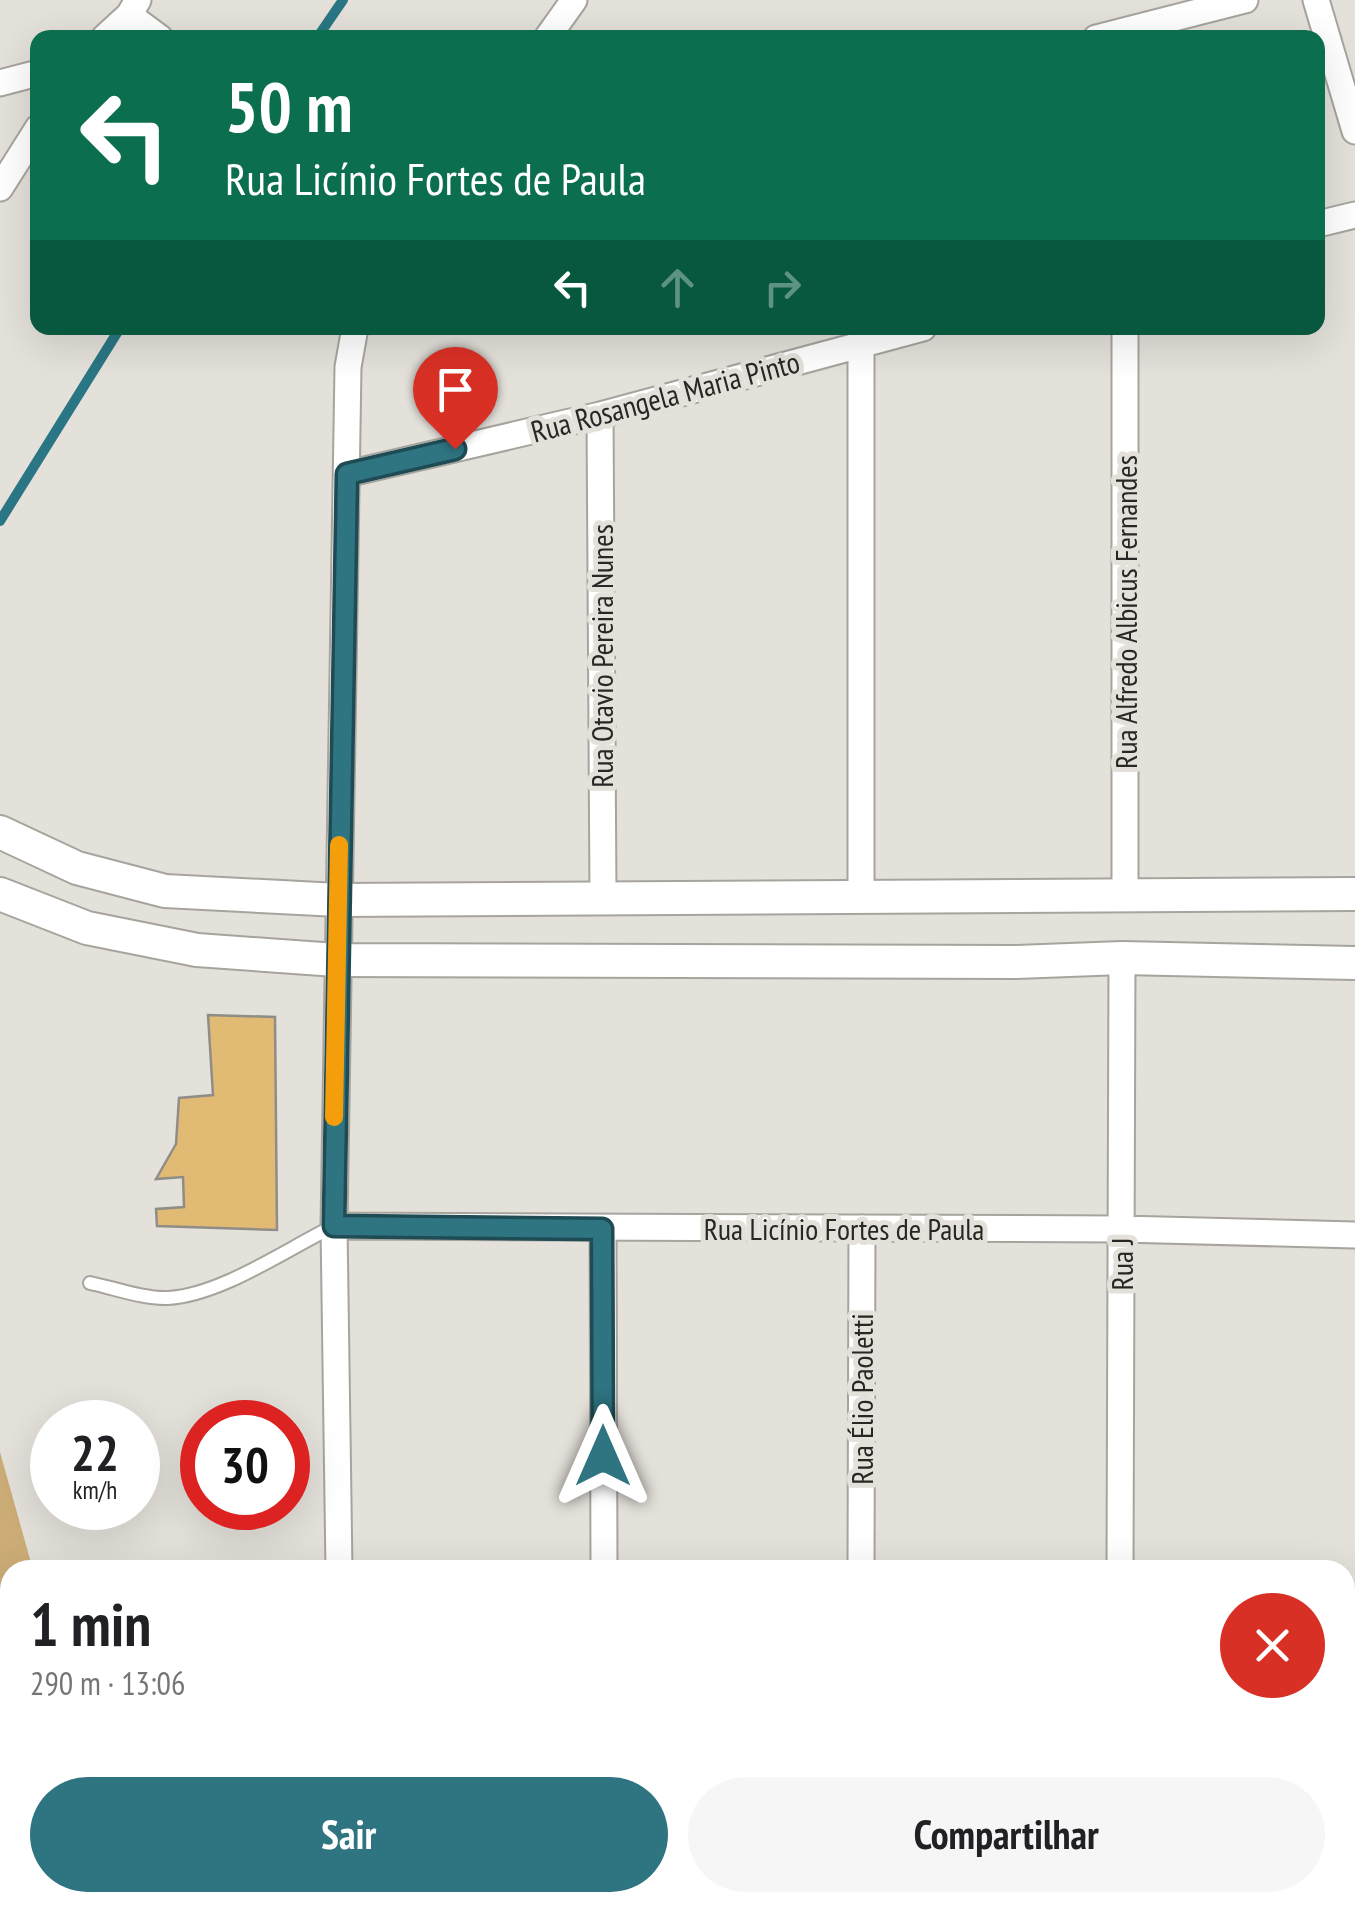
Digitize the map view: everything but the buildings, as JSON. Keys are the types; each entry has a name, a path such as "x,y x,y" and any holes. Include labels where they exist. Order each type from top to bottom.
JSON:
{"street":[{"path":"553,30 574,0"},
{"path":"1128,30 1246,0"},
{"path":"1316,0 1325,30"},
{"path":"112,30 133,8 153,30"},
{"path":"1325,30 1355,131"},
{"path":"0,83 30,74"},
{"path":"0,188 30,141"},
{"path":"1325,222 1355,215"},
{"path":"339,1560 334,1226 336,960 348,367 355,335"},
{"name":"Rua Rosangela Maria Pinto","path":"347,474 600,415 897,335"},
{"name":"Rua Alfredo Albicus Fernandes","path":"1124,896 1125,335"},
{"path":"861,345 862,897"},
{"name":"Rua Otavio Pereira Nunes","path":"600,415 603,896"},
{"path":"0,832 77,868 166,890 338,900 1355,894"},
{"path":"0,894 87,928 197,950 336,960 1016,962 1122,958 1355,964"},
{"name":"Rua J","path":"1120,1560 1122,958"},
{"name":"Rua Licínio Fortes de Paula","path":"334,1226 1121,1229 1355,1235"},
{"name":"Rua Élio Paoletti","path":"861,1560 862,1228"},
{"path":"602,1229 604,1560"}],"lane":[{"path":"90,1283 167,1298 235,1282 264,1261 334,1226"}],"shaded area":[{"path":"0,1452 30,1560 0,1560"}],"waterway":[{"path":"322,30 343,0"},
{"path":"0,521 116,335"}],"slow traffic":[{"path":"334,1117 339,845"}],"route":[{"path":"455,449 347,474 334,1226 602,1229 603,1456"}]}
